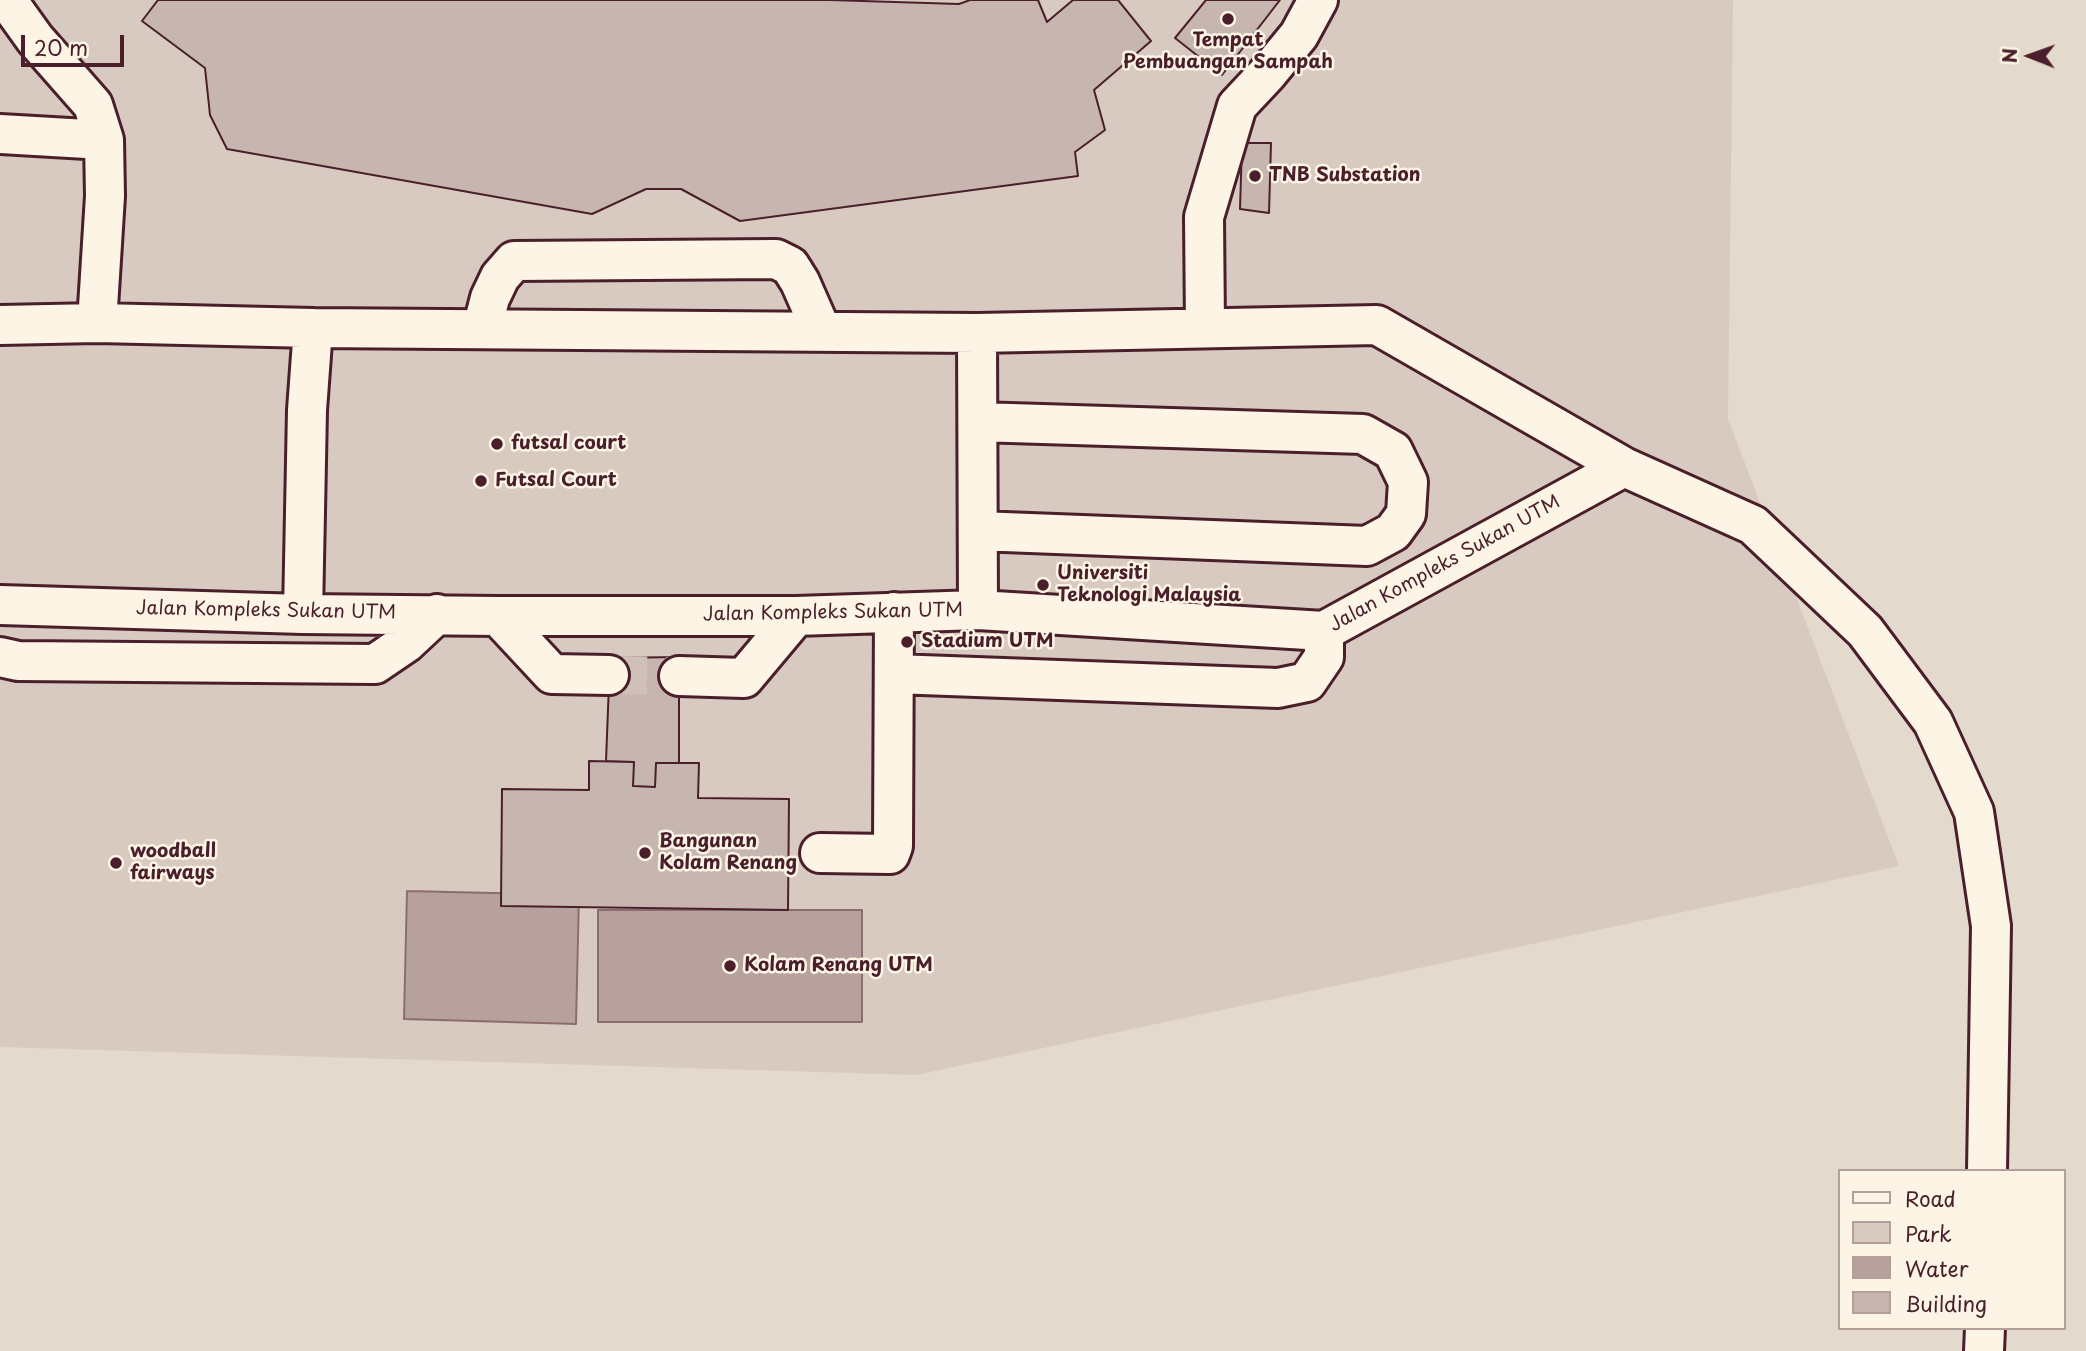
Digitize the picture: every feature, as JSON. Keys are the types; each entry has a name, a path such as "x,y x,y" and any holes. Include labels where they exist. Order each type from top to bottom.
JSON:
{"street":[{"path":"8,0 35,38 93,105 103,140 105,196 97,323"},
{"path":"1205,327 1204,217 1237,106 1298,35 1318,0"},
{"path":"0,134 103,140"},
{"path":"482,328 490,298 500,277 513,261 776,259 790,267 800,282 822,332"},
{"path":"15,325 97,323 313,328 822,332 1377,325 1624,467 1753,526 1866,631 1933,722 1973,811 1992,926 1987,1169"},
{"path":"303,614 307,410 313,328"},
{"path":"977,332 978,610"},
{"path":"978,422 1363,434 1394,451 1408,482 1406,514 1393,532 1367,546 978,531"},
{"name":"Jalan Kompleks Sukan UTM","path":"0,605 303,614 498,615 796,616 978,610 1324,631 1624,467"},
{"path":"820,853 890,854 893,846 894,612"},
{"path":"0,657 18,661 375,664 406,643 437,614"},
{"path":"498,615 552,674 609,675"},
{"path":"679,676 744,678 796,616"},
{"path":"894,674 1278,688 1307,682 1324,657 1324,631"},
{"path":"1984,1351 1985,1330"}],"shaded area":[{"name":"Stadium UTM","path":"0,0 2086,0 2086,1351 0,1351"}],"green space":[{"name":"Stadium UTM","path":"0,0 1733,0 1728,419 1899,866 916,1075 0,1047"}],"water":[{"path":"407,891 579,895 576,1024 404,1019"},
{"name":"Kolam Renang UTM","path":"598,910 862,910 862,1022 598,1022"}],"building":[{"path":"158,0 830,0 959,4 970,0 1038,0 1047,22 1073,0 1118,0 1151,41 1094,90 1105,130 1075,152 1078,176 740,221 681,189 646,189 592,214 227,149 210,115 205,68 142,21"},
{"name":"Tempat Pembuangan Sampah","path":"1206,0 1280,0 1222,75 1175,38"},
{"name":"TNB Substation","path":"1242,143 1271,143 1269,213 1240,209"},
{"path":"679,657 679,763 656,763 655,787 633,786 634,762 606,761 610,658"},
{"name":"Bangunan Kolam Renang","path":"589,761 634,762 633,786 655,787 656,763 699,763 698,798 789,799 788,910 501,906 502,789 589,790"}],"tunnel":[{"path":"609,675 679,676"}],"place":[{"name":"Tempat Pembuangan Sampah","path":"1228,19"},
{"name":"TNB Substation","path":"1255,176"},
{"name":"futsal court","path":"497,444"},
{"name":"Futsal Court","path":"481,481"},
{"name":"Universiti Teknologi Malaysia","path":"1043,585"},
{"name":"Stadium UTM","path":"907,642"},
{"name":"Bangunan Kolam Renang","path":"645,853"},
{"name":"woodball fairways","path":"116,863"},
{"name":"Kolam Renang UTM","path":"730,966"}]}
